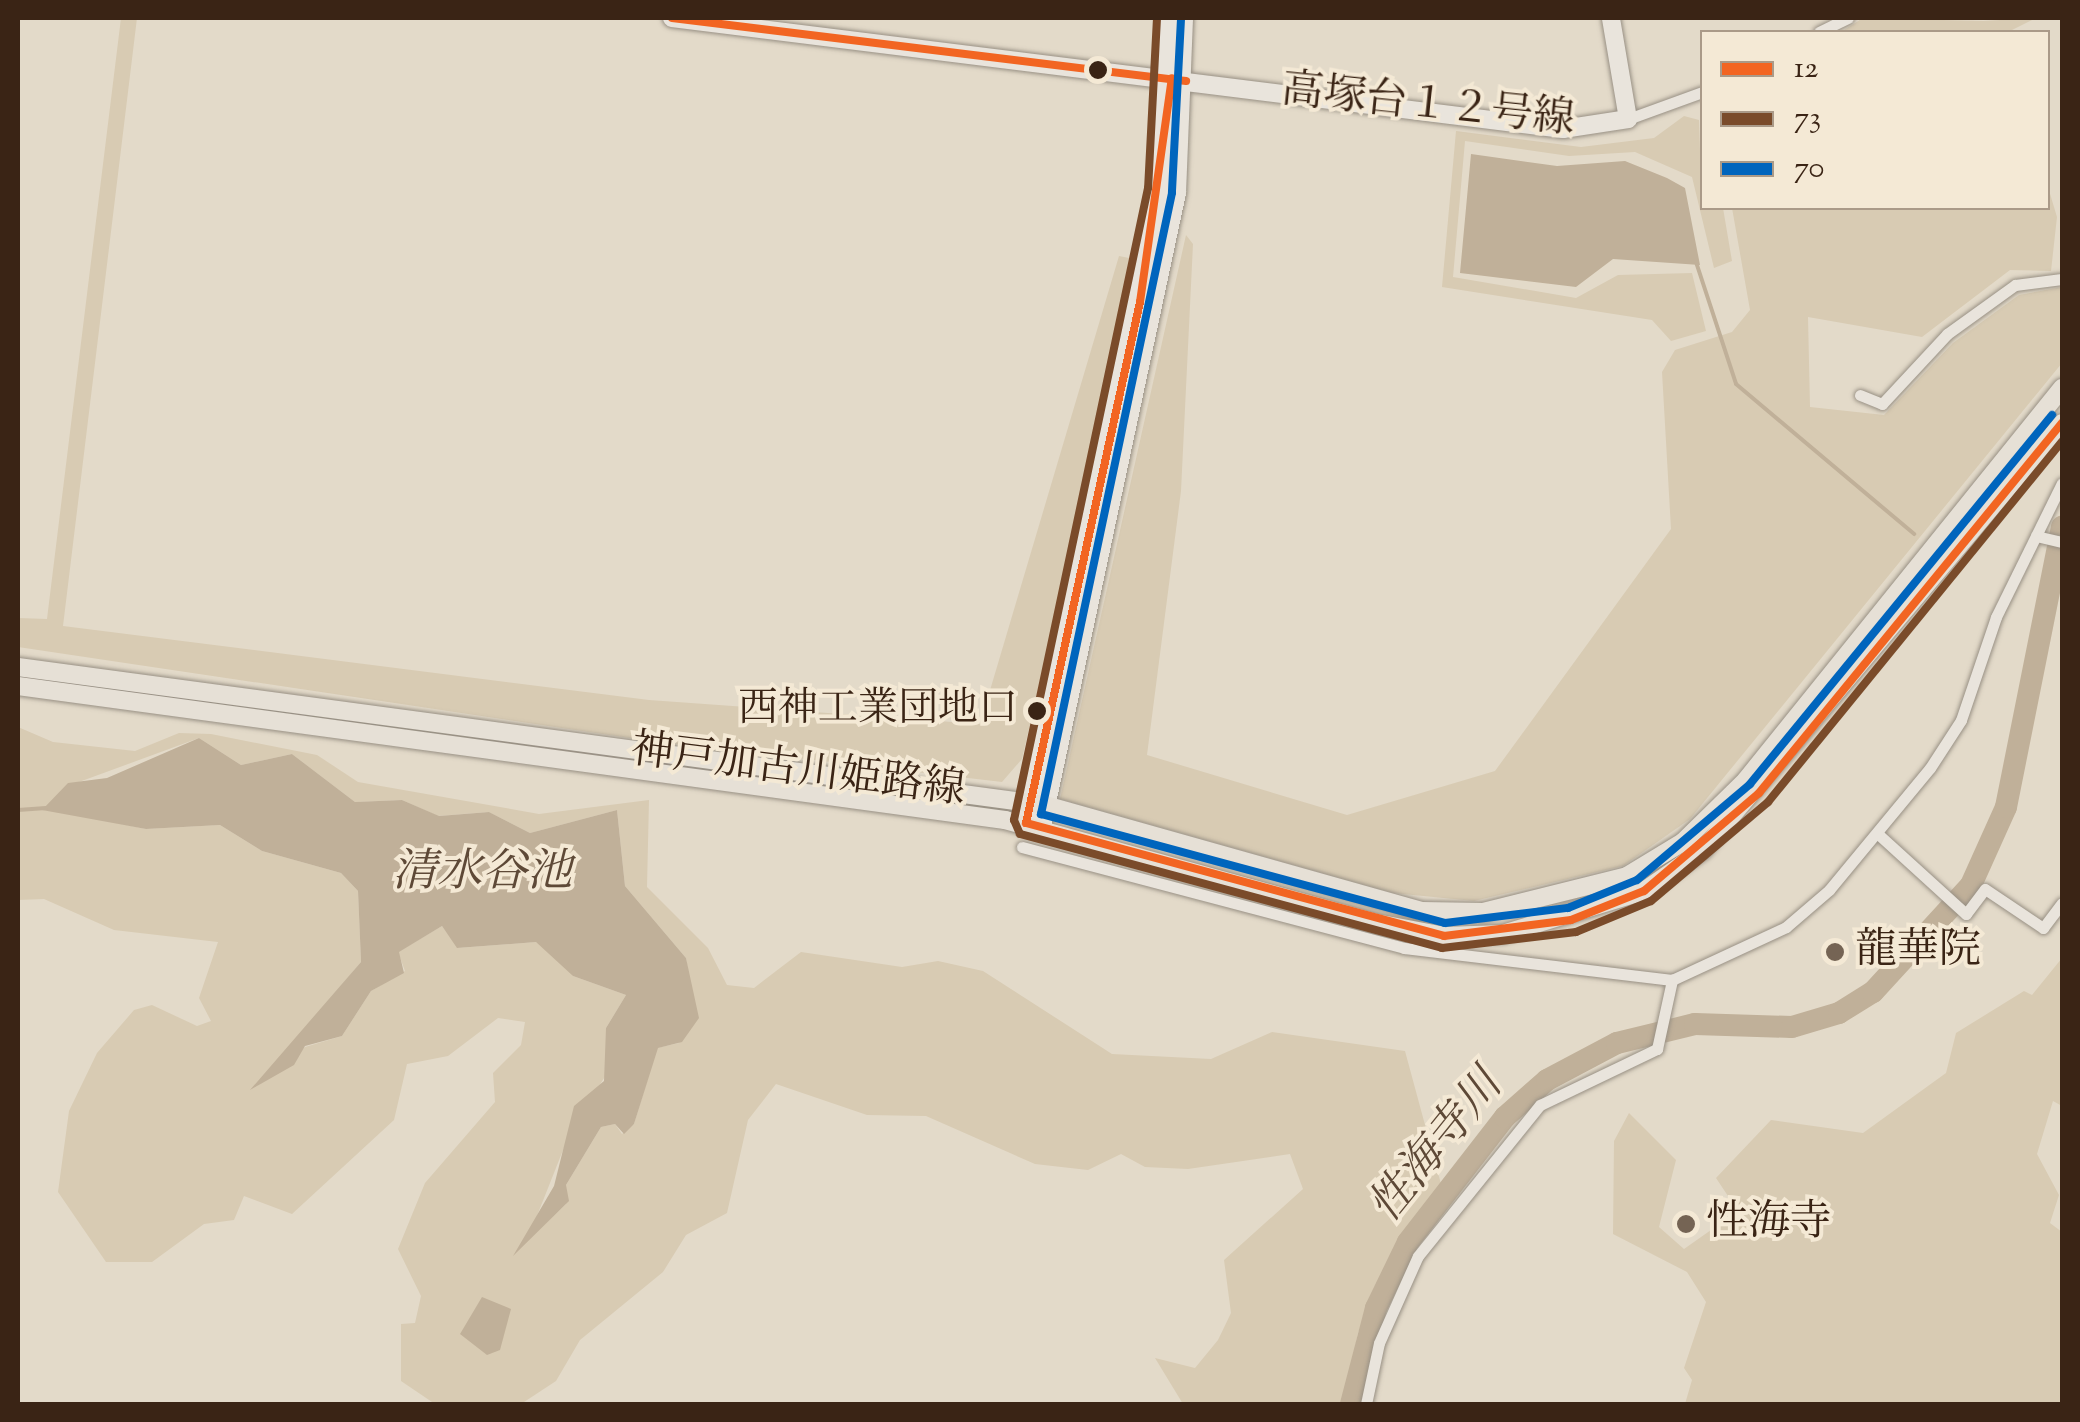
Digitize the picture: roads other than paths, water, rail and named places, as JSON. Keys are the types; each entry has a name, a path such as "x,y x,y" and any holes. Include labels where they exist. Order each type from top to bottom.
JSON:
{"main road":[{"name":"神戸加古川姫路線","path":"18,666 1038,804 1421,911 1483,912 1627,876 1683,842 1746,780 2062,388"},
{"name":"神戸加古川姫路線","path":"18,686 1034,825 1444,936 1572,920 1644,891 1703,850 1759,793 2062,423"}],"street":[{"name":"高塚台１２号線","path":"672,18 1563,128 1628,119 1611,18"},
{"path":"1168,18 1179,80"},
{"path":"1038,850 1034,825 1038,804 1157,305 1184,18"},
{"path":"1823,30 1848,18"},
{"path":"1628,119 1700,93"},
{"path":"1860,394 1882,404 1948,334 2016,285 2062,279"},
{"path":"1022,847 1404,948 1672,980 1786,927 1878,834 1961,720 2062,483"},
{"path":"2040,537 2062,542"},
{"path":"1878,834 1966,914 1985,890 2043,928 2062,903"},
{"path":"1366,1404 1407,1274 1518,1128 1577,1080 1658,1049 1672,980"}],"water":[{"path":"1471,154 1557,166 1625,161 1667,178 1685,188 1700,265 1613,259 1576,287 1460,273"},
{"name":"清水谷池","path":"199,738 241,765 292,754 355,802 402,800 439,816 489,812 530,833 617,810 625,886 686,958 699,1018 682,1042 658,1048 634,1124 624,1134 615,1124 601,1127 566,1185 569,1201 513,1256 554,1186 574,1106 604,1081 606,1028 626,995 573,976 536,942 457,948 442,926 399,952 404,973 371,991 342,1036 305,1046 294,1065 250,1090 361,962 358,891 341,873 262,851 220,825 146,829 42,810 68,783 107,778"},
{"path":"482,1297 511,1309 500,1350 487,1355 460,1334"}],"waterway":[{"path":"1696,262 1736,384 1914,534"},
{"name":"性海寺川","path":"1351,1404 1376,1308 1408,1242 1505,1117 1547,1080 1617,1043 1695,1024 1792,1027 1839,1013 1873,992 1971,885 2006,807 2062,527"},
{"path":"18,752 18,773"},
{"path":"18,810 46,808"}],"place":[{"name":"西神工業団地口","path":"1037,711"},
{"name":"龍華院","path":"1835,952"},
{"name":"性海寺","path":"1686,1224"}]}
